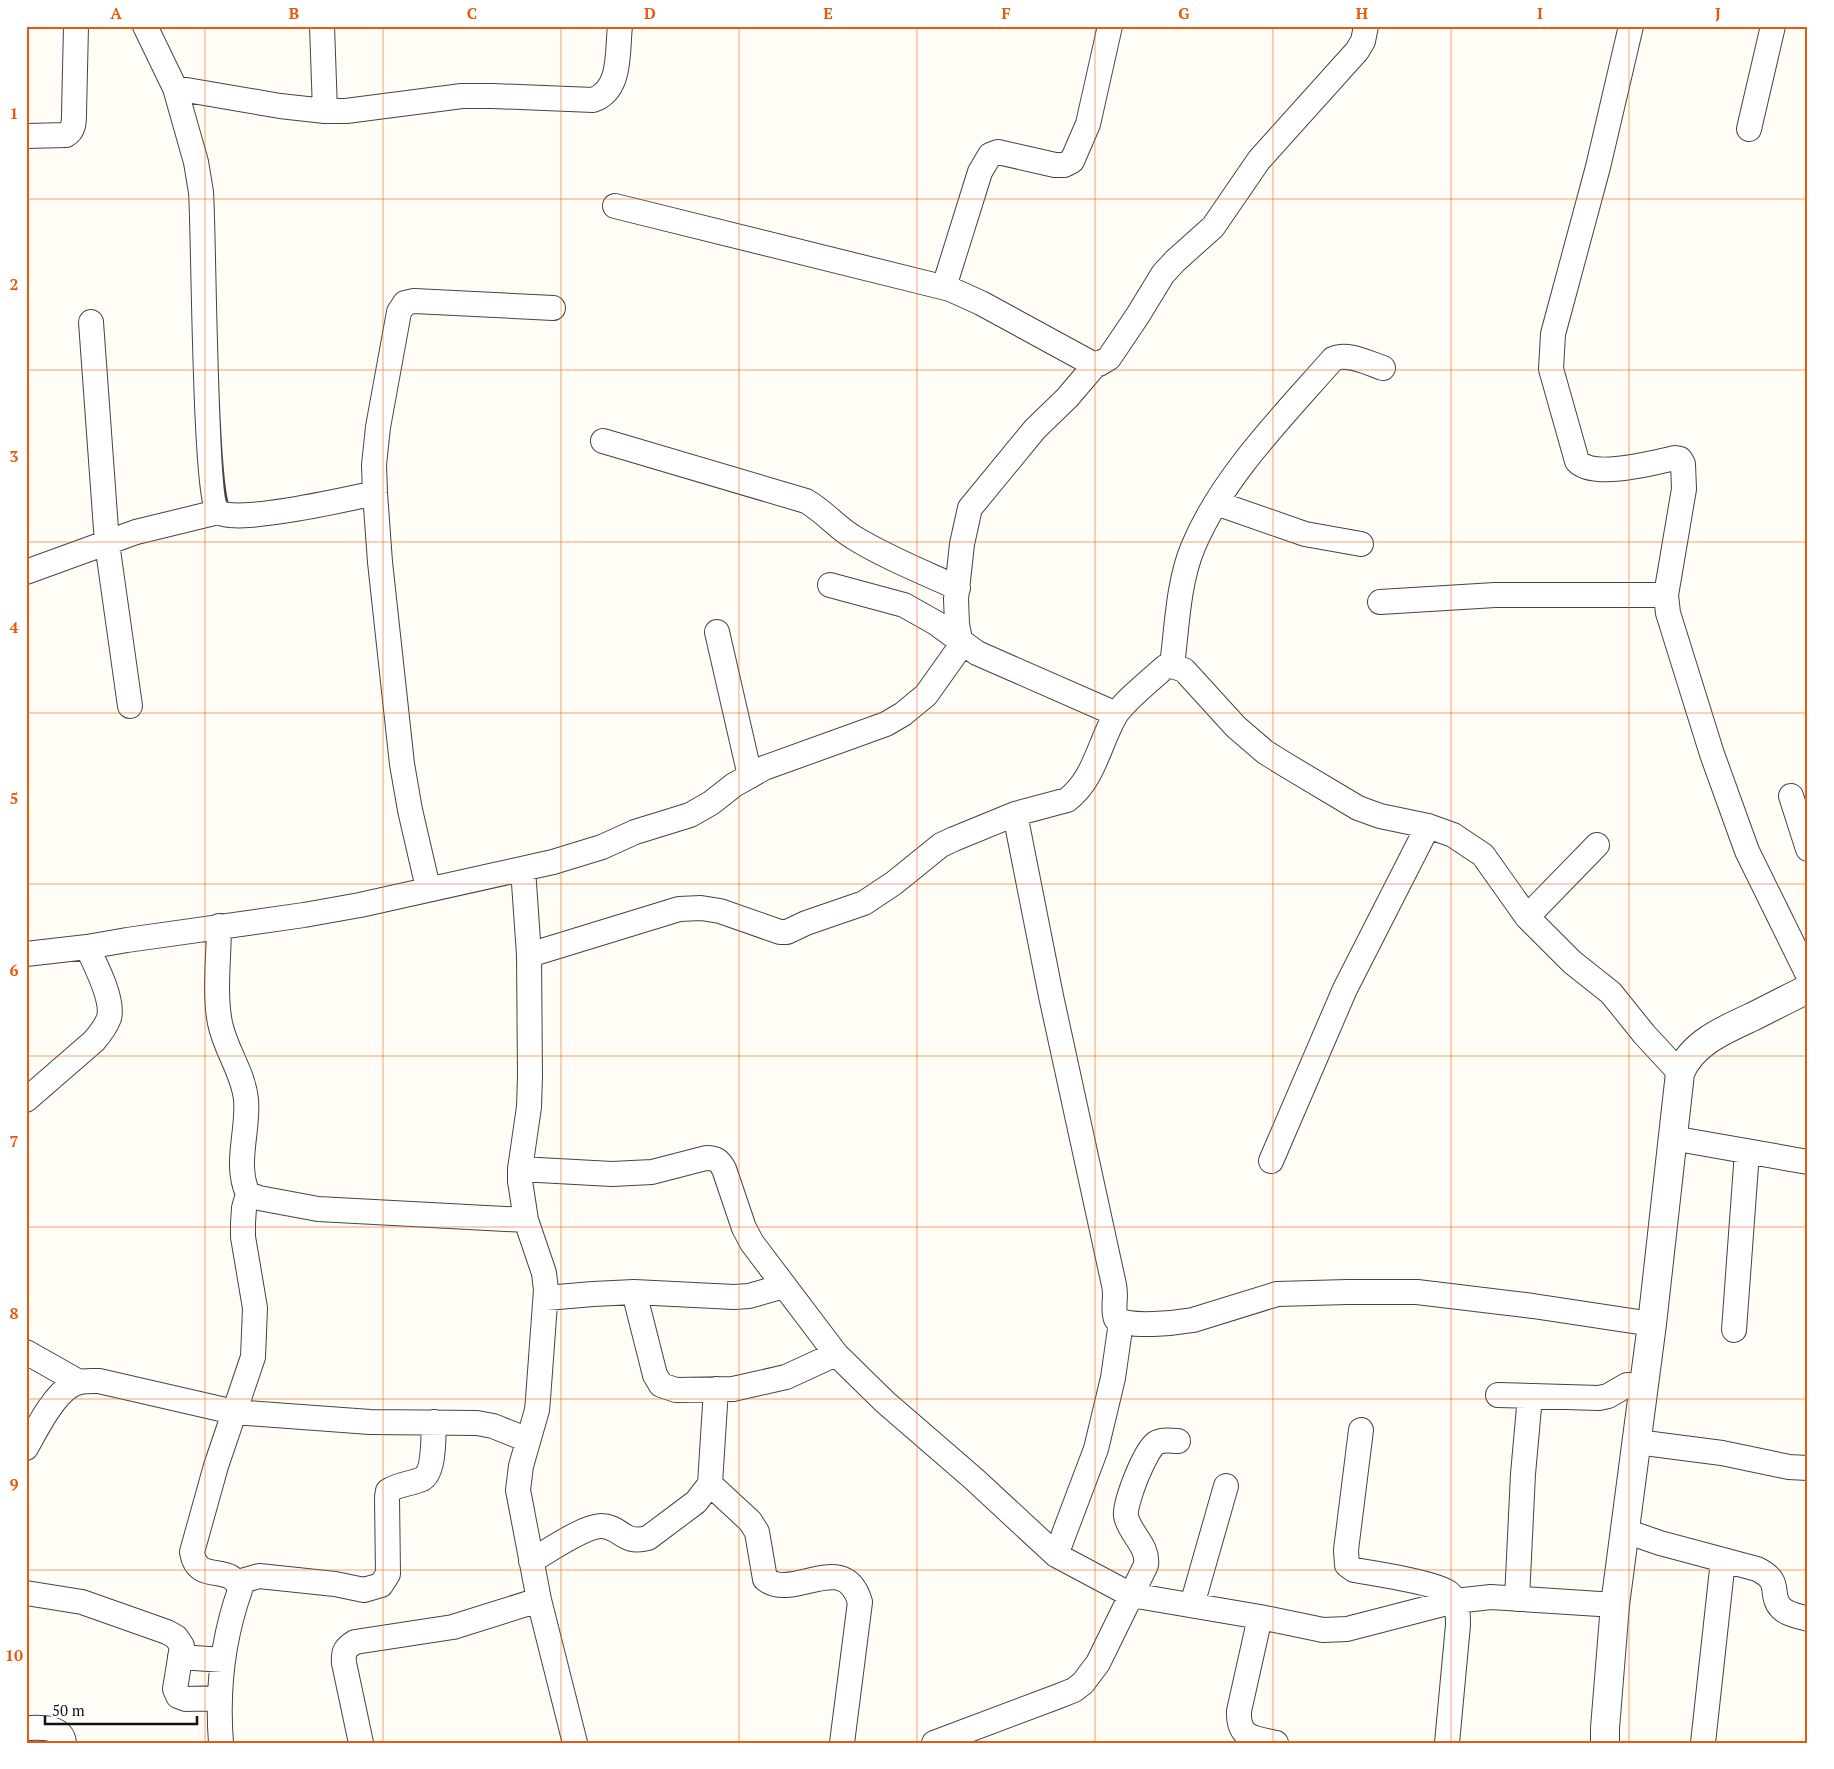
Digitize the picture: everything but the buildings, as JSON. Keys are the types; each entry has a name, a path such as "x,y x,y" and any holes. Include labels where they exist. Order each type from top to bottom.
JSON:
{"street":[{"path":"26,136 66,135 71,131 74,124 76,26"},
{"path":"145,26 175,88 196,162 201,192 209,445 212,490 214,504 218,512"},
{"path":"322,26 325,111"},
{"path":"175,88 280,106 325,111 346,111 462,96 593,100 605,95 614,79 620,26"},
{"path":"944,287 980,172 990,155 998,152 1055,165 1064,165 1072,162 1088,124 1110,26"},
{"path":"26,954 87,947 219,926 304,915 523,869 602,847 635,832 690,815 764,768 868,732 903,714 926,695 955,657 958,650 960,640 956,611 962,544 970,508 1035,429 1067,398 1096,364 1109,358 1168,268 1213,227 1259,160 1357,52 1366,26"},
{"path":"1631,26 1598,167 1553,334 1551,369 1577,462 1581,466 1593,469 1624,469 1674,458 1680,459 1683,464 1684,490 1666,595 1676,639 1712,754 1747,851 1808,975"},
{"path":"1749,129 1773,26"},
{"path":"615,206 944,287 981,303 1096,364"},
{"path":"428,888 410,810 402,764 380,562 375,492 374,465 378,427 399,312 405,303 414,301 554,308"},
{"path":"91,322 107,543 130,706"},
{"path":"1172,666 1185,572 1193,547 1216,503 1247,458 1333,359 1347,356 1383,368"},
{"path":"603,441 806,501 818,507 849,534 866,545 958,588"},
{"path":"26,572 146,529 218,512 238,516 309,506 375,492"},
{"path":"1216,503 1304,534 1360,544"},
{"path":"830,585 904,605 936,623 977,653 1116,714"},
{"path":"1380,602 1574,594 1666,595"},
{"path":"717,632 750,776"},
{"path":"529,954 680,909 701,908 720,911 773,931 787,932 806,923 864,903 894,883 942,845 1014,814 1067,800 1074,795 1086,778 1116,714 1165,667 1172,666 1184,670 1236,727 1265,752 1286,765 1358,808 1380,816 1428,826 1453,835 1483,855 1527,917 1572,962 1611,993 1644,1034 1680,1073"},
{"path":"1791,796 1808,849"},
{"path":"1014,814 1053,1006 1116,1292 1114,1313 1116,1319 1121,1322 1142,1324 1193,1320 1277,1294 1418,1292 1532,1306 1652,1324"},
{"path":"1271,1161 1345,990 1428,826"},
{"path":"1527,917 1597,845"},
{"path":"523,869 529,954 530,1076 520,1169 526,1220 544,1273 546,1298 538,1399 520,1466 518,1490 539,1600 576,1743"},
{"path":"219,926 218,992 220,1022 240,1072 244,1090 246,1114 242,1169 244,1186 248,1194 244,1208 243,1237 254,1308 253,1357 216,1466 192,1552 194,1562 200,1568 232,1577 238,1582 240,1590 223,1660 220,1698 221,1743"},
{"path":"26,1100 94,1041 109,1018 109,1002 105,989 87,947"},
{"path":"1605,1743 1615,1605 1652,1324 1680,1073 1688,1058 1723,1030 1808,989"},
{"path":"1672,1138 1808,1162"},
{"path":"1734,1330 1747,1152"},
{"path":"520,1169 612,1174 652,1172 695,1160 714,1158 719,1160 724,1169 744,1228 752,1243 836,1354 884,1402 970,1475 1056,1555 1131,1595 1323,1630 1336,1630 1456,1601 1491,1597 1615,1605"},
{"path":"248,1194 259,1198 318,1209 526,1220"},
{"path":"546,1298 634,1292 734,1297 748,1296 784,1286"},
{"path":"634,1292 655,1376 661,1384 676,1390 733,1389 772,1381 786,1377 836,1354"},
{"path":"1056,1555 1096,1449 1113,1378 1121,1322"},
{"path":"26,1352 79,1382"},
{"path":"26,1448 40,1423 62,1393 71,1385 79,1382 99,1381 234,1412 370,1422 477,1423 492,1426 528,1440"},
{"path":"1498,1395 1599,1398 1608,1396 1627,1385 1644,1386"},
{"path":"532,1561 587,1529 600,1526 610,1528 626,1539 638,1541 648,1538 696,1502 710,1484 716,1389"},
{"path":"1517,1598 1523,1474 1530,1396"},
{"path":"238,1582 259,1576 335,1584 364,1590 381,1585 388,1574 386,1497 388,1491 393,1488 428,1474 431,1464 434,1422"},
{"path":"1361,1430 1346,1550 1347,1565 1354,1570 1435,1586 1448,1592 1456,1601 1458,1625 1447,1743"},
{"path":"934,1743 1074,1690 1084,1683 1105,1652 1146,1565 1145,1552 1127,1521 1127,1503 1148,1450 1155,1443 1163,1440 1178,1441"},
{"path":"1636,1442 1722,1454 1789,1467 1808,1468"},
{"path":"710,1484 750,1521 757,1532 765,1579 772,1585 784,1586 826,1576 851,1583 857,1590 860,1602 842,1743"},
{"path":"1192,1605 1226,1486"},
{"path":"1625,1531 1660,1543 1758,1569 1768,1574 1772,1580 1780,1607 1786,1612 1808,1619"},
{"path":"1703,1743 1723,1560"},
{"path":"26,1593 82,1602 167,1632 176,1637 182,1646 175,1689 178,1696 186,1699 220,1698"},
{"path":"362,1743 344,1663 344,1653 347,1647 355,1642 453,1627 539,1600"},
{"path":"1260,1617 1238,1722 1242,1731 1250,1737 1276,1743"},
{"path":"180,1657 223,1660"},
{"path":"26,1728 49,1728 58,1732 63,1738 64,1743"}]}
